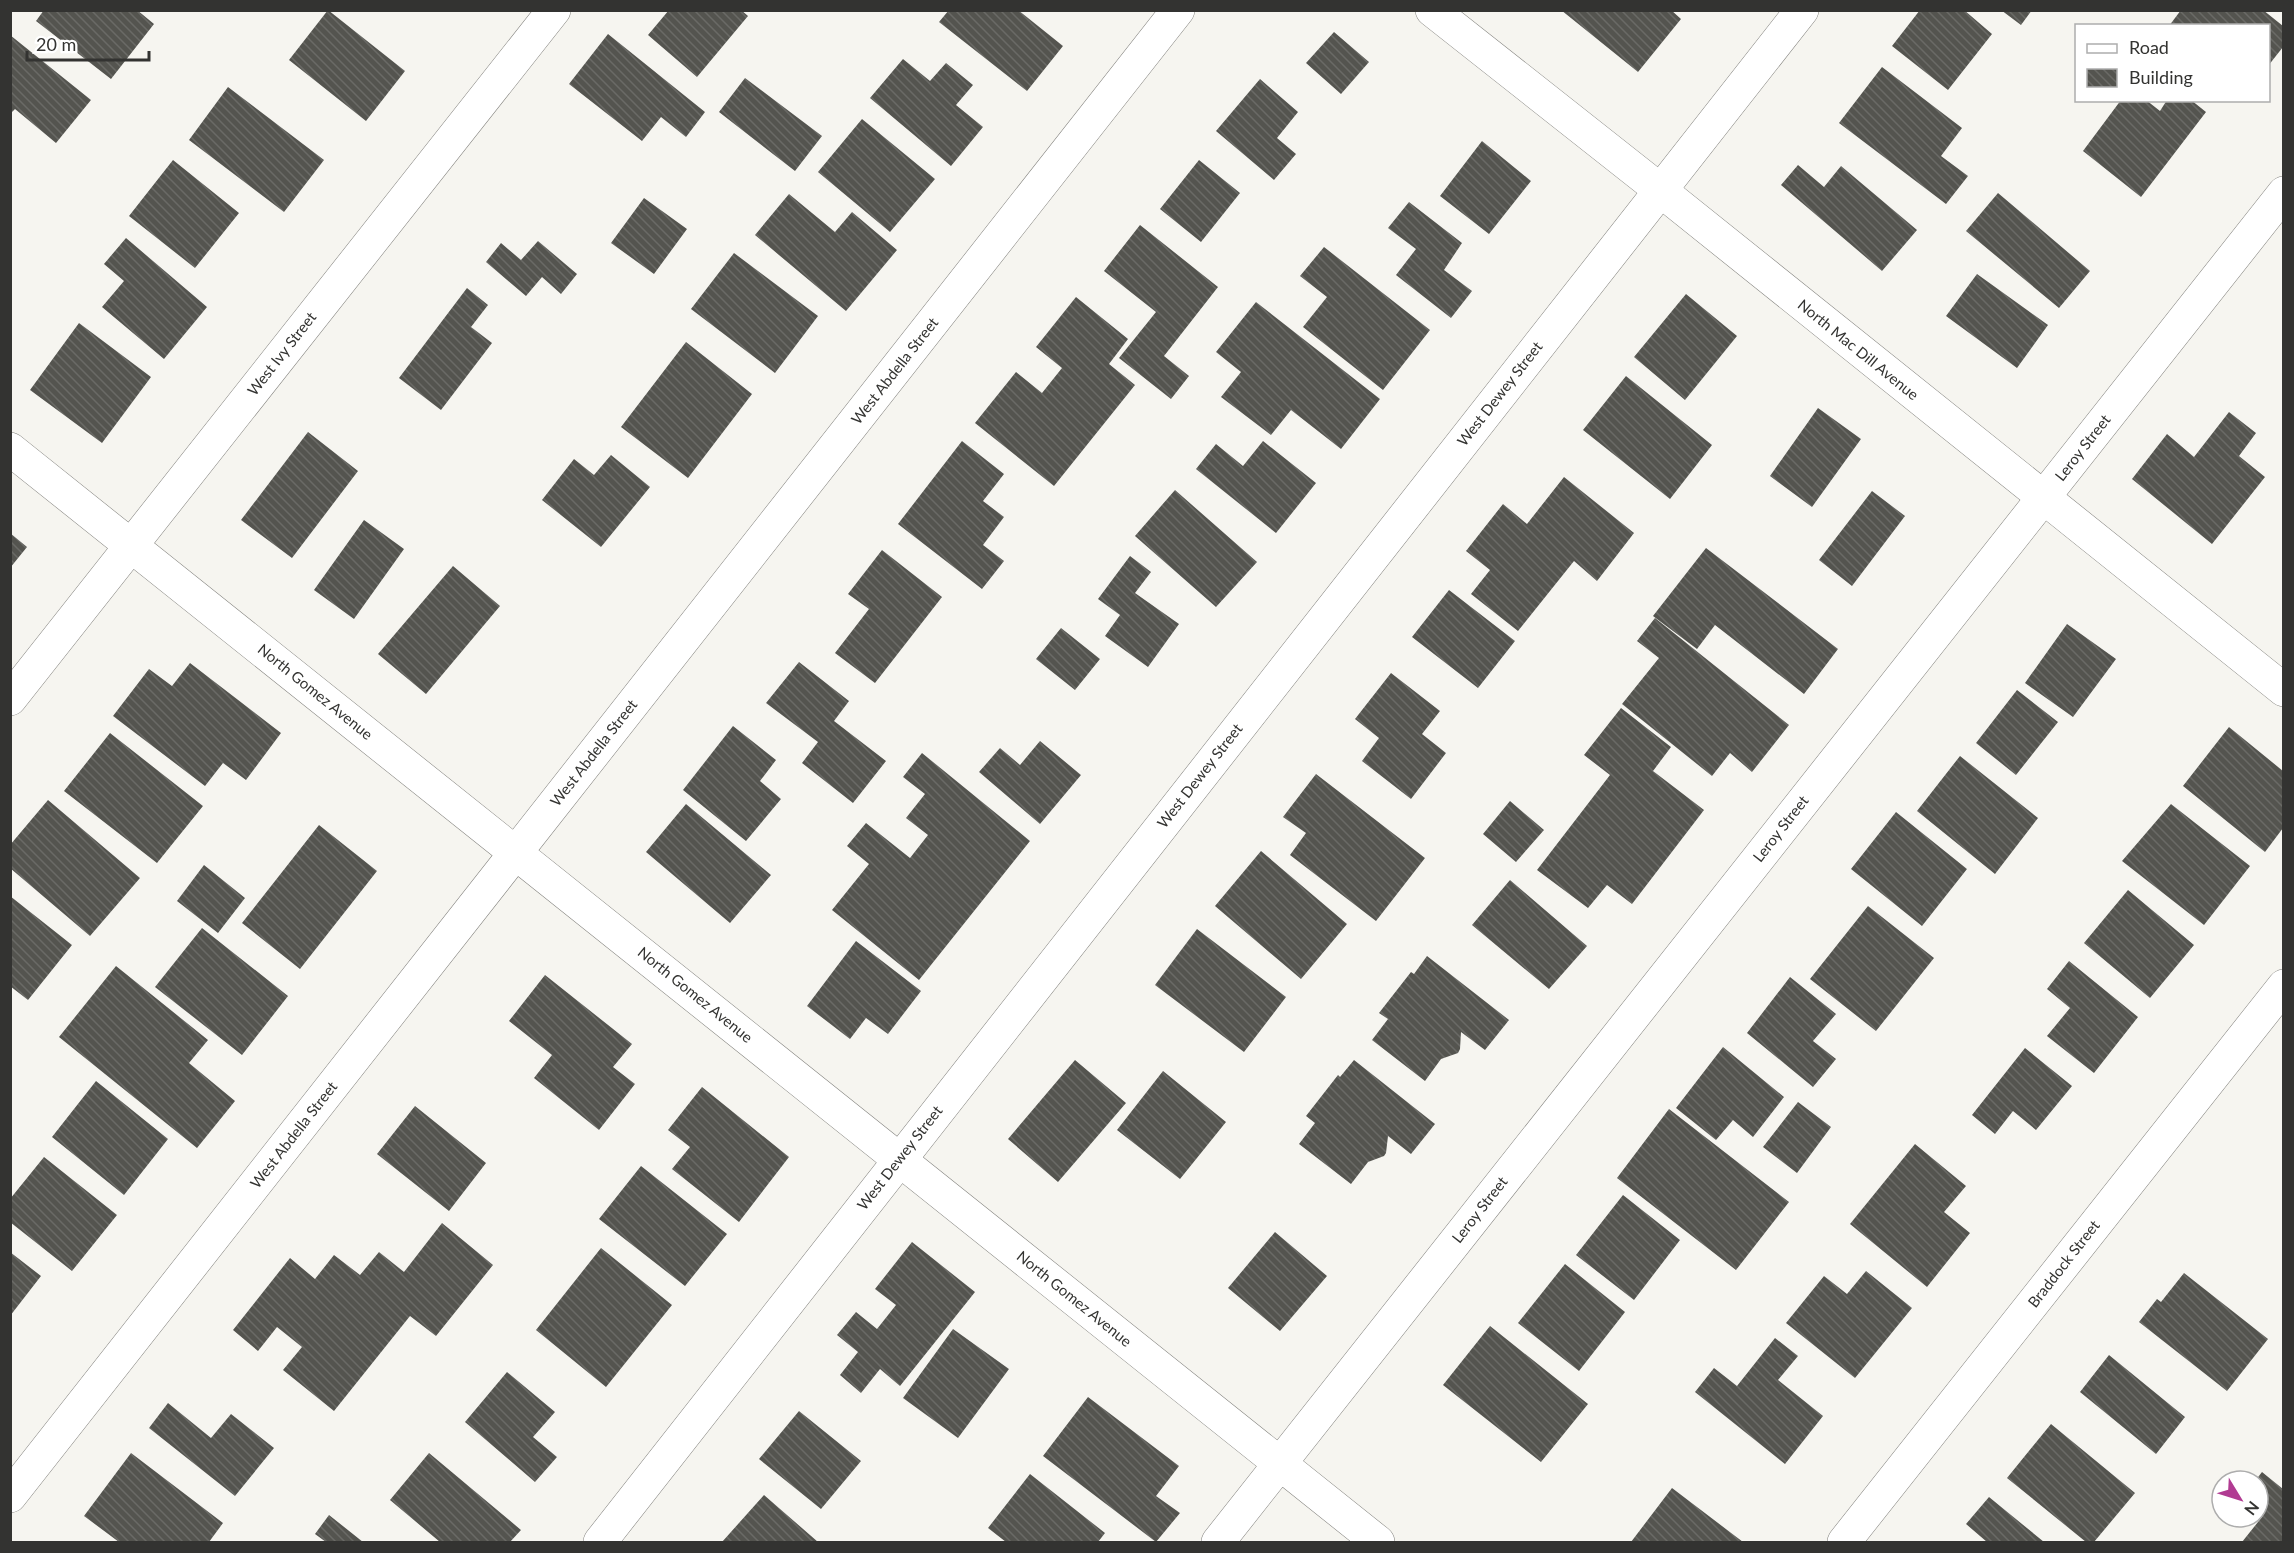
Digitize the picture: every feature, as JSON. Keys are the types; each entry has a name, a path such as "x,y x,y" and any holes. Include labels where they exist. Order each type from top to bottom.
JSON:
{"street":[{"name":"West Ivy Street","path":"10,699 555,10"},
{"name":"West Abdella Street","path":"10,1496 1178,10"},
{"name":"North Mac Dill Avenue","path":"1432,10 2283,690"},
{"name":"West Dewey Street","path":"600,1542 1802,10"},
{"name":"Leroy Street","path":"1218,1542 2283,193"},
{"name":"North Gomez Avenue","path":"10,449 132,544 1378,1542"},
{"name":"Braddock Street","path":"1844,1542 2283,986"}],"building":[{"path":"44,10 137,10 154,24 111,79 36,21"},
{"path":"328,10 405,71 366,121 289,60"},
{"path":"669,10 741,10 748,16 697,77 648,35"},
{"path":"949,10 1018,10 1063,46 1027,91 939,22"},
{"path":"1561,10 1671,10 1681,19 1638,72"},
{"path":"1920,10 1964,10 1992,34 1948,90 1892,46"},
{"path":"2001,10 2032,10 2021,25"},
{"path":"2181,10 2263,10 2283,26 2283,47 2270,63 2270,24 2170,24"},
{"path":"1334,32 1369,62 1341,94 1306,63"},
{"path":"608,34 705,112 686,137 661,117 642,141 569,84"},
{"path":"10,35 91,100 56,143 15,109 10,114"},
{"path":"903,59 930,81 946,63 973,85 956,105 983,127 951,166 870,98"},
{"path":"1882,67 1962,128 1941,156 1968,176 1946,204 1839,123"},
{"path":"745,78 822,136 795,171 719,112"},
{"path":"1260,79 1298,112 1277,138 1296,154 1274,180 1216,131"},
{"path":"228,87 324,160 284,212 189,140"},
{"path":"2120,102 2149,102 2160,111 2166,102 2194,102 2206,112 2141,197 2083,151"},
{"path":"862,119 935,179 890,232 818,172"},
{"path":"1482,141 1531,181 1489,234 1440,196"},
{"path":"173,160 239,213 195,268 129,216"},
{"path":"1199,160 1240,193 1201,242 1160,209"},
{"path":"1798,165 1824,187 1841,166 1917,230 1882,271 1781,185"},
{"path":"1998,193 2090,271 2059,308 1966,231"},
{"path":"789,194 835,232 852,212 897,250 846,311 755,235"},
{"path":"644,198 687,229 654,274 611,243"},
{"path":"1409,202 1462,243 1444,270 1472,291 1451,318 1396,275 1416,249 1388,228"},
{"path":"1140,225 1218,287 1164,356 1189,376 1171,399 1119,358 1156,312 1104,271"},
{"path":"126,238 207,307 164,359 102,307 124,281 104,264"},
{"path":"538,241 577,274 561,294 542,277 526,296 486,262 501,243 521,260"},
{"path":"1324,247 1430,330 1383,390 1303,327 1327,297 1300,276"},
{"path":"734,253 818,316 775,373 691,309"},
{"path":"1977,274 2048,325 2017,368 1946,316"},
{"path":"467,288 488,305 471,327 492,343 441,410 399,378"},
{"path":"1686,294 1737,336 1685,400 1634,357"},
{"path":"1076,297 1128,339 1109,364 1135,385 1054,486 975,423 1016,372 1042,393 1062,368 1036,347"},
{"path":"1256,302 1380,399 1341,449 1291,410 1271,435 1221,397 1241,372 1216,352"},
{"path":"79,323 151,377 102,443 30,390"},
{"path":"686,342 752,394 688,478 621,427"},
{"path":"1626,376 1712,445 1670,499 1583,430"},
{"path":"1818,408 1861,439 1812,507 1770,476"},
{"path":"2229,412 2256,433 2239,456 2265,477 2212,544 2132,479 2167,434 2194,457"},
{"path":"308,432 358,471 292,558 241,520"},
{"path":"962,441 1004,474 983,501 1004,517 983,545 1004,561 982,589 898,524"},
{"path":"1263,441 1316,483 1276,533 1196,469 1216,444 1243,466"},
{"path":"611,455 650,487 601,547 542,500 574,459 594,475"},
{"path":"1564,477 1634,533 1597,581 1574,561 1518,631 1471,594 1490,570 1466,551 1503,504 1527,524"},
{"path":"1175,490 1257,562 1216,607 1135,536"},
{"path":"1872,491 1905,516 1852,586 1819,560"},
{"path":"364,520 404,549 354,619 314,590"},
{"path":"10,533 27,547 10,568"},
{"path":"1706,548 1838,649 1804,694 1715,625 1697,649 1653,616"},
{"path":"882,550 942,597 875,683 835,653 869,609 848,594"},
{"path":"1130,556 1151,572 1135,593 1179,624 1148,667 1105,636 1120,615 1098,599"},
{"path":"453,566 500,606 426,694 378,654"},
{"path":"1449,590 1515,641 1478,688 1412,637"},
{"path":"1655,618 1789,725 1752,772 1730,753 1712,776 1622,704 1659,658 1637,641"},
{"path":"2067,624 2116,659 2073,717 2025,683"},
{"path":"1061,628 1100,659 1075,690 1036,659"},
{"path":"799,662 849,701 834,721 886,761 853,803 802,763 818,742 766,703"},
{"path":"190,663 281,733 246,780 223,763 205,786 113,716 149,669 172,686"},
{"path":"1391,673 1440,711 1422,734 1446,753 1411,799 1362,761 1379,738 1355,719"},
{"path":"2017,690 2058,722 2016,775 1976,743"},
{"path":"1621,708 1671,747 1653,771 1704,810 1632,904 1607,885 1588,908 1537,870 1610,775 1584,755"},
{"path":"733,726 776,760 760,781 781,799 746,841 683,790"},
{"path":"2229,727 2283,771 2283,828 2265,852 2183,786"},
{"path":"110,733 203,806 157,863 64,791"},
{"path":"1040,741 1081,775 1040,824 979,772 1000,748 1020,765"},
{"path":"922,753 1030,841 919,980 832,910 869,864 847,846 866,823 910,858 928,835 906,818 925,794 903,777"},
{"path":"1960,756 2038,818 1995,874 1917,811"},
{"path":"1316,774 1425,858 1376,921 1290,855 1306,833 1283,817"},
{"path":"48,800 140,878 90,936 10,868 10,845"},
{"path":"1510,801 1544,830 1516,862 1483,834"},
{"path":"686,804 771,875 730,923 646,852"},
{"path":"2171,804 2250,866 2204,925 2122,861"},
{"path":"1896,812 1967,869 1922,926 1851,869"},
{"path":"319,825 377,871 300,969 242,923"},
{"path":"1261,851 1347,924 1301,979 1215,906"},
{"path":"204,865 245,898 218,933 177,901"},
{"path":"1510,880 1587,946 1549,989 1472,925"},
{"path":"2128,890 2194,945 2150,998 2084,943"},
{"path":"10,896 72,945 28,1000 10,986"},
{"path":"1868,906 1934,958 1876,1031 1810,979"},
{"path":"202,928 288,996 242,1055 155,987"},
{"path":"1197,929 1286,997 1244,1052 1155,985"},
{"path":"856,941 921,991 888,1034 866,1018 850,1039 807,1006"},
{"path":"1427,956 1509,1020 1485,1050 1461,1032 1458,1053 1441,1059 1425,1081 1372,1040 1388,1019 1379,1013 1411,972 1414,974"},
{"path":"2069,961 2138,1017 2094,1073 2047,1036 2070,1008 2047,989"},
{"path":"116,966 208,1040 189,1063 235,1101 197,1148 59,1037"},
{"path":"545,975 632,1044 613,1067 635,1084 599,1130 534,1078 552,1055 509,1021"},
{"path":"1790,977 1836,1014 1813,1041 1836,1059 1813,1087 1747,1033"},
{"path":"1723,1047 1784,1097 1753,1137 1733,1120 1716,1140 1676,1108"},
{"path":"2025,1048 2072,1086 2036,1130 2013,1111 1995,1134 1972,1115"},
{"path":"1075,1060 1126,1103 1058,1182 1008,1139"},
{"path":"1354,1060 1435,1124 1411,1154 1388,1136 1384,1156 1368,1162 1351,1184 1299,1144 1315,1123 1306,1116 1338,1075 1340,1077"},
{"path":"1163,1071 1226,1122 1180,1179 1117,1130"},
{"path":"96,1081 168,1139 124,1195 52,1137"},
{"path":"702,1087 789,1157 739,1222 672,1169 690,1147 668,1130"},
{"path":"1798,1102 1831,1127 1797,1173 1763,1147"},
{"path":"415,1106 486,1163 449,1211 377,1154"},
{"path":"1669,1109 1789,1202 1736,1270 1617,1178"},
{"path":"1915,1144 1966,1186 1944,1212 1970,1233 1927,1287 1850,1224"},
{"path":"44,1157 117,1215 72,1271 10,1222 10,1199"},
{"path":"641,1166 727,1234 685,1286 599,1219"},
{"path":"1623,1195 1680,1240 1634,1300 1576,1255"},
{"path":"442,1223 493,1265 436,1336 410,1316 334,1411 283,1370 302,1347 277,1327 258,1351 233,1330 290,1258 315,1279 334,1255 360,1275 379,1252 404,1272"},
{"path":"1275,1232 1327,1276 1280,1331 1228,1288"},
{"path":"912,1242 975,1292 900,1386 880,1369 861,1393 840,1375 858,1352 837,1335 856,1312 877,1329 896,1305 875,1289"},
{"path":"601,1248 672,1305 606,1387 536,1330"},
{"path":"10,1252 41,1276 10,1316"},
{"path":"1565,1264 1625,1312 1579,1371 1518,1323"},
{"path":"1866,1271 1912,1308 1855,1378 1786,1323 1824,1276 1847,1294"},
{"path":"2184,1273 2268,1339 2227,1391 2139,1322 2157,1299 2161,1302"},
{"path":"1490,1326 1588,1404 1541,1462 1443,1385"},
{"path":"953,1329 1009,1369 958,1438 903,1398"},
{"path":"1775,1338 1798,1356 1778,1380 1823,1416 1785,1464 1695,1392 1714,1368 1737,1386"},
{"path":"2109,1355 2185,1417 2156,1454 2080,1392"},
{"path":"507,1372 555,1412 533,1437 557,1457 535,1482 465,1422"},
{"path":"1088,1397 1179,1466 1156,1496 1180,1513 1156,1542 1043,1456"},
{"path":"168,1403 211,1438 231,1414 274,1448 235,1496 149,1428"},
{"path":"799,1411 861,1461 821,1509 759,1459"},
{"path":"2051,1424 2135,1493 2094,1542 2086,1542 2007,1478"},
{"path":"131,1453 223,1523 209,1542 119,1542 84,1516"},
{"path":"429,1453 521,1530 510,1542 440,1542 390,1500"},
{"path":"1030,1474 1105,1533 1098,1542 1006,1542 988,1528"},
{"path":"2270,1478 2283,1489 2283,1542 2242,1542 2252,1529 2270,1529"},
{"path":"1672,1488 1743,1542 1631,1542"},
{"path":"764,1495 818,1542 722,1542"},
{"path":"1989,1497 2044,1542 1987,1542 1966,1524"},
{"path":"329,1515 363,1542 326,1542 315,1534"}]}
